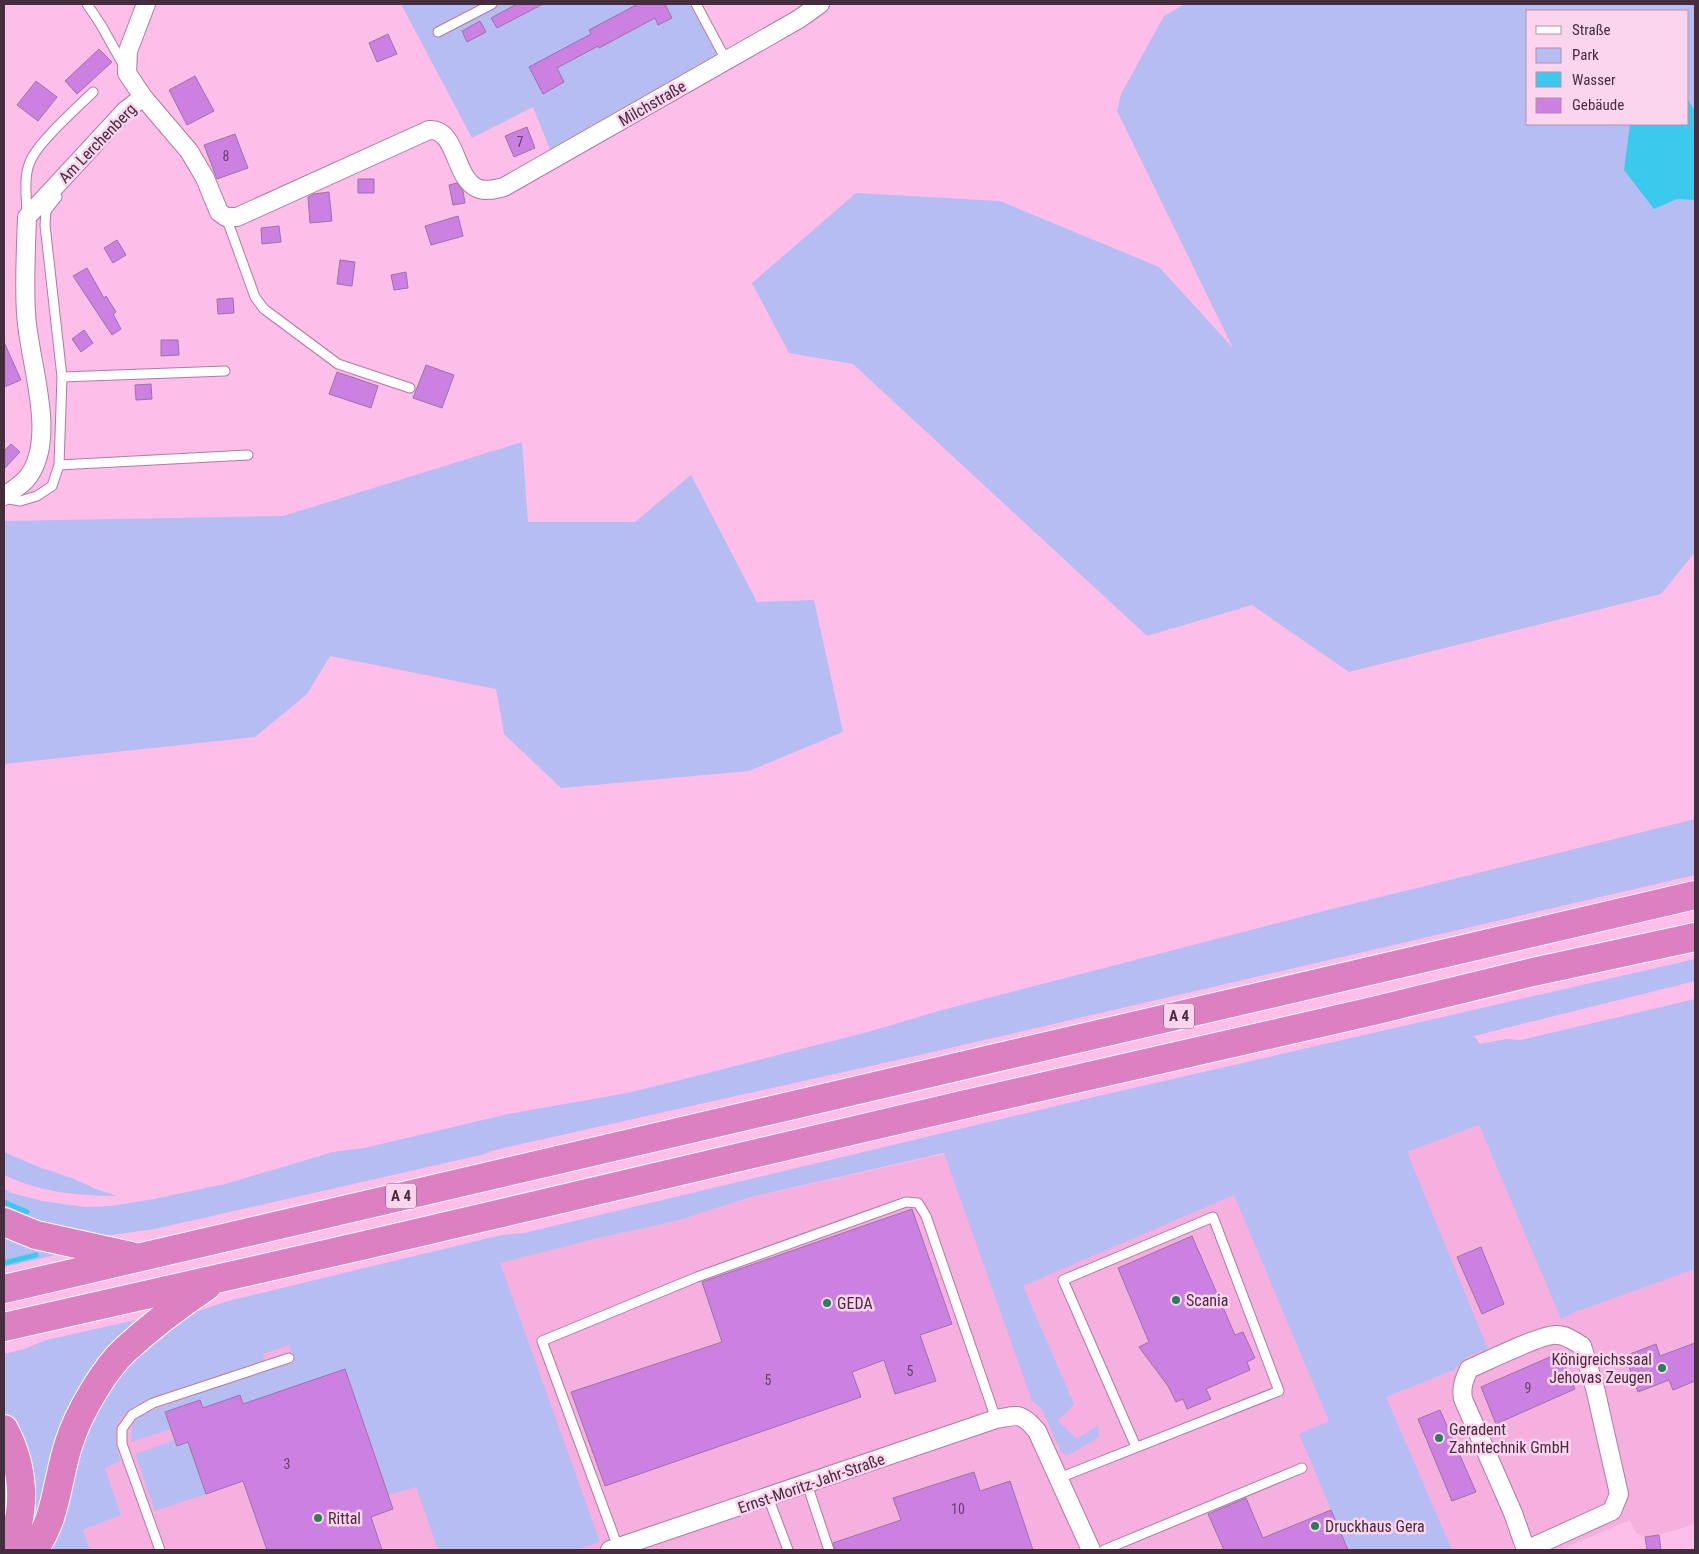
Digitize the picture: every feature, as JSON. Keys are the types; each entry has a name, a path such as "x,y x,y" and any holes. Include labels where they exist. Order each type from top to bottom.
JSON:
{"highway":[{"name":"A 4","path":"4,1290 1695,895"},
{"name":"A 4","path":"4,1327 1373,1011 1534,972 1695,937"},
{"path":"4,1222 36,1235 140,1258"},
{"path":"33,1550 40,1542 50,1516 69,1442 85,1406 104,1377 124,1350 183,1303 219,1278"},
{"path":"4,1429 12,1444 19,1469 22,1493 19,1521 8,1550"}],"street":[{"path":"143,96 128,73 128,51 146,4"},
{"name":"Milchstraße","path":"226,217 237,217 429,130 436,129 444,134 465,177 471,184 478,189 489,190 504,187 799,19 820,4"},
{"name":"Am Lerchenberg","path":"27,217 124,111 143,96 188,151 205,178 219,212 226,217"},
{"path":"4,497 30,475 40,447 40,406 26,313 27,217"},
{"path":"1556,1334 1570,1338 1582,1346 1595,1388 1619,1494 1612,1511 1525,1550 1513,1513 1463,1399 1462,1383 1469,1369 1556,1334"},
{"path":"1004,1418 1019,1416 1027,1419 1037,1431 1091,1550"},
{"name":"Ernst-Moritz-Jahr-Straße","path":"616,1549 1004,1418"}],"lane":[{"path":"87,4 128,73"},
{"path":"438,32 492,4"},
{"path":"696,4 726,60"},
{"path":"27,217 27,174 30,161 57,128 93,92"},
{"path":"4,497 20,501 37,496 52,486 59,465 62,376 45,224 46,211 131,115 143,96"},
{"path":"226,217 255,298 264,309 338,364 410,388"},
{"path":"62,376 225,371"},
{"path":"59,465 248,455"},
{"path":"616,1549 542,1341 697,1277 906,1202 918,1203 926,1216 1004,1418"},
{"path":"1059,1478 1279,1391 1213,1217 1063,1280 1136,1447"},
{"path":"160,1550 122,1444 122,1429 132,1415 153,1403 289,1358"},
{"path":"1104,1550 1302,1468"},
{"path":"807,1484 829,1550"},
{"path":"768,1497 785,1550"}],"shaded area":[{"path":"1473,1036 1480,1044 1507,1039 1623,1294 1695,1269 1695,1524 1659,1535 1645,1537 1636,1533 1630,1520 1560,1550 90,1550 83,1530 121,1515 105,1468 112,1410 229,1329 675,1221 752,1197"}],"green space":[{"path":"401,4 690,4 717,55 551,152 533,107 472,138"},
{"path":"1185,4 1695,4 1695,552 1661,594 1349,672 1252,605 1147,636 853,364 789,353 752,283 856,193 1000,201 1159,267 1233,348 1117,111 1121,94 1164,16"},
{"path":"522,442 528,522 635,522 691,475 757,602 814,600 843,732 749,771 561,788 504,734 496,689 330,656 307,694 255,737 4,764 4,521 283,516"},
{"path":"1695,819 1695,875 911,1057 499,1149 481,1155 155,1229 112,1235 78,1235 4,1213 4,1189 42,1201 85,1207 111,1206 225,1184 333,1152 364,1148 508,1114 627,1093 868,1032 942,1010 1324,911"},
{"path":"1695,959 1695,981 1474,1036 1480,1044 1507,1039 1521,1040 1695,999 1695,1269 1575,1312 1561,1319 1479,1125 1407,1152 1488,1349 1468,1356 1454,1370 1386,1397 1452,1550 1348,1550 1299,1434 1329,1421 1234,1195 1023,1286 1074,1404 1058,1421 1077,1439 1098,1425 1099,1436 1066,1456 1061,1452 1042,1409 1032,1401 944,1153 751,1197 676,1221 500,1263 600,1542 575,1550 438,1550 416,1487 388,1495 345,1369 243,1404 240,1395 203,1408 200,1400 166,1411 171,1429 131,1442 132,1427 137,1418 148,1412 267,1368 269,1371 295,1362 289,1345 263,1354 265,1361 147,1401 127,1411 121,1417 116,1431 117,1450 120,1461 105,1468 121,1515 83,1530 90,1550 43,1550 73,1457 114,1372 172,1325 198,1311 228,1301 501,1235 524,1233 1081,1100"},
{"path":"4,1152 117,1196 59,1192 18,1181 4,1175"},
{"path":"4,1232 60,1254 4,1267"},
{"path":"140,1319 30,1539 4,1416 4,1354 24,1349 46,1340"},
{"path":"175,1440 177,1446 188,1442 206,1494 155,1511 135,1454"}],"water":[{"path":"1689,102 1695,111 1695,200 1677,199 1654,209 1624,170 1630,125 1689,125"}],"building":[{"path":"517,4 543,4 497,28 491,18"},
{"path":"638,4 665,4 672,18 658,25 655,18 557,68 564,82 543,94 529,67 591,34 589,30"},
{"path":"480,21 486,32 467,42 462,31"},
{"path":"388,34 397,54 377,62 369,43"},
{"path":"99,49 112,62 77,94 65,81"},
{"path":"195,76 214,111 187,125 169,90"},
{"path":"36,81 57,97 38,121 17,105"},
{"path":"527,127 535,148 514,157 505,136"},
{"path":"235,134 248,168 217,179 204,145"},
{"path":"358,179 374,179 374,193 358,193"},
{"path":"457,183 463,191 465,203 453,205 449,185"},
{"path":"329,192 332,221 310,223 308,197 314,194"},
{"path":"458,216 463,236 431,245 425,226"},
{"path":"279,226 281,242 262,244 261,228"},
{"path":"117,240 126,255 113,263 104,248"},
{"path":"340,260 355,262 352,286 337,284"},
{"path":"87,268 104,298 106,296 116,312 113,314 121,329 112,335 73,276"},
{"path":"406,272 408,288 394,290 391,275"},
{"path":"233,298 234,313 218,314 217,299"},
{"path":"84,330 93,343 81,352 72,339"},
{"path":"161,340 178,340 179,355 161,356"},
{"path":"4,342 21,380 4,387"},
{"path":"426,365 454,375 442,408 413,398"},
{"path":"337,372 378,386 371,408 329,394"},
{"path":"151,384 152,399 136,400 135,385"},
{"path":"11,444 20,452 4,469 4,451"},
{"name":"GEDA","path":"912,1209 952,1324 920,1335 936,1381 895,1394 884,1360 852,1372 861,1397 605,1486 571,1392 722,1342 702,1282"},
{"name":"Scania","path":"1192,1236 1235,1335 1243,1332 1255,1358 1247,1362 1250,1370 1206,1389 1211,1399 1187,1409 1183,1399 1176,1402 1168,1386 1139,1347 1149,1342 1118,1268"},
{"path":"1481,1247 1504,1304 1482,1314 1457,1257"},
{"name":"Königreichssaal Jehovas Zeugen","path":"1695,1343 1695,1381 1673,1390 1669,1380 1638,1392 1625,1356 1656,1344 1660,1356"},
{"path":"1559,1353 1575,1389 1496,1424 1481,1387"},
{"path":"345,1369 393,1509 371,1517 382,1550 267,1550 243,1481 206,1494 188,1442 177,1446 165,1412 200,1400 203,1408 240,1395 243,1404"},
{"path":"1440,1410 1476,1492 1452,1501 1418,1419"},
{"path":"974,1472 980,1491 1010,1481 1033,1550 835,1550 833,1543 901,1520 893,1498"},
{"name":"Druckhaus Gera","path":"1246,1498 1263,1538 1331,1510 1348,1550 1224,1550 1208,1514"},
{"path":"1659,1535 1661,1550 1647,1550 1645,1537"}],"waterway":[{"path":"4,1202 27,1212"},
{"path":"4,1263 36,1255"}],"place":[{"name":"Scania","path":"1176,1300"},
{"name":"GEDA","path":"827,1303"},
{"name":"Königreichssaal Jehovas Zeugen","path":"1662,1368"},
{"name":"Geradent Zahntechnik GmbH","path":"1439,1438"},
{"name":"Rittal","path":"318,1518"},
{"name":"Druckhaus Gera","path":"1315,1526"}]}
